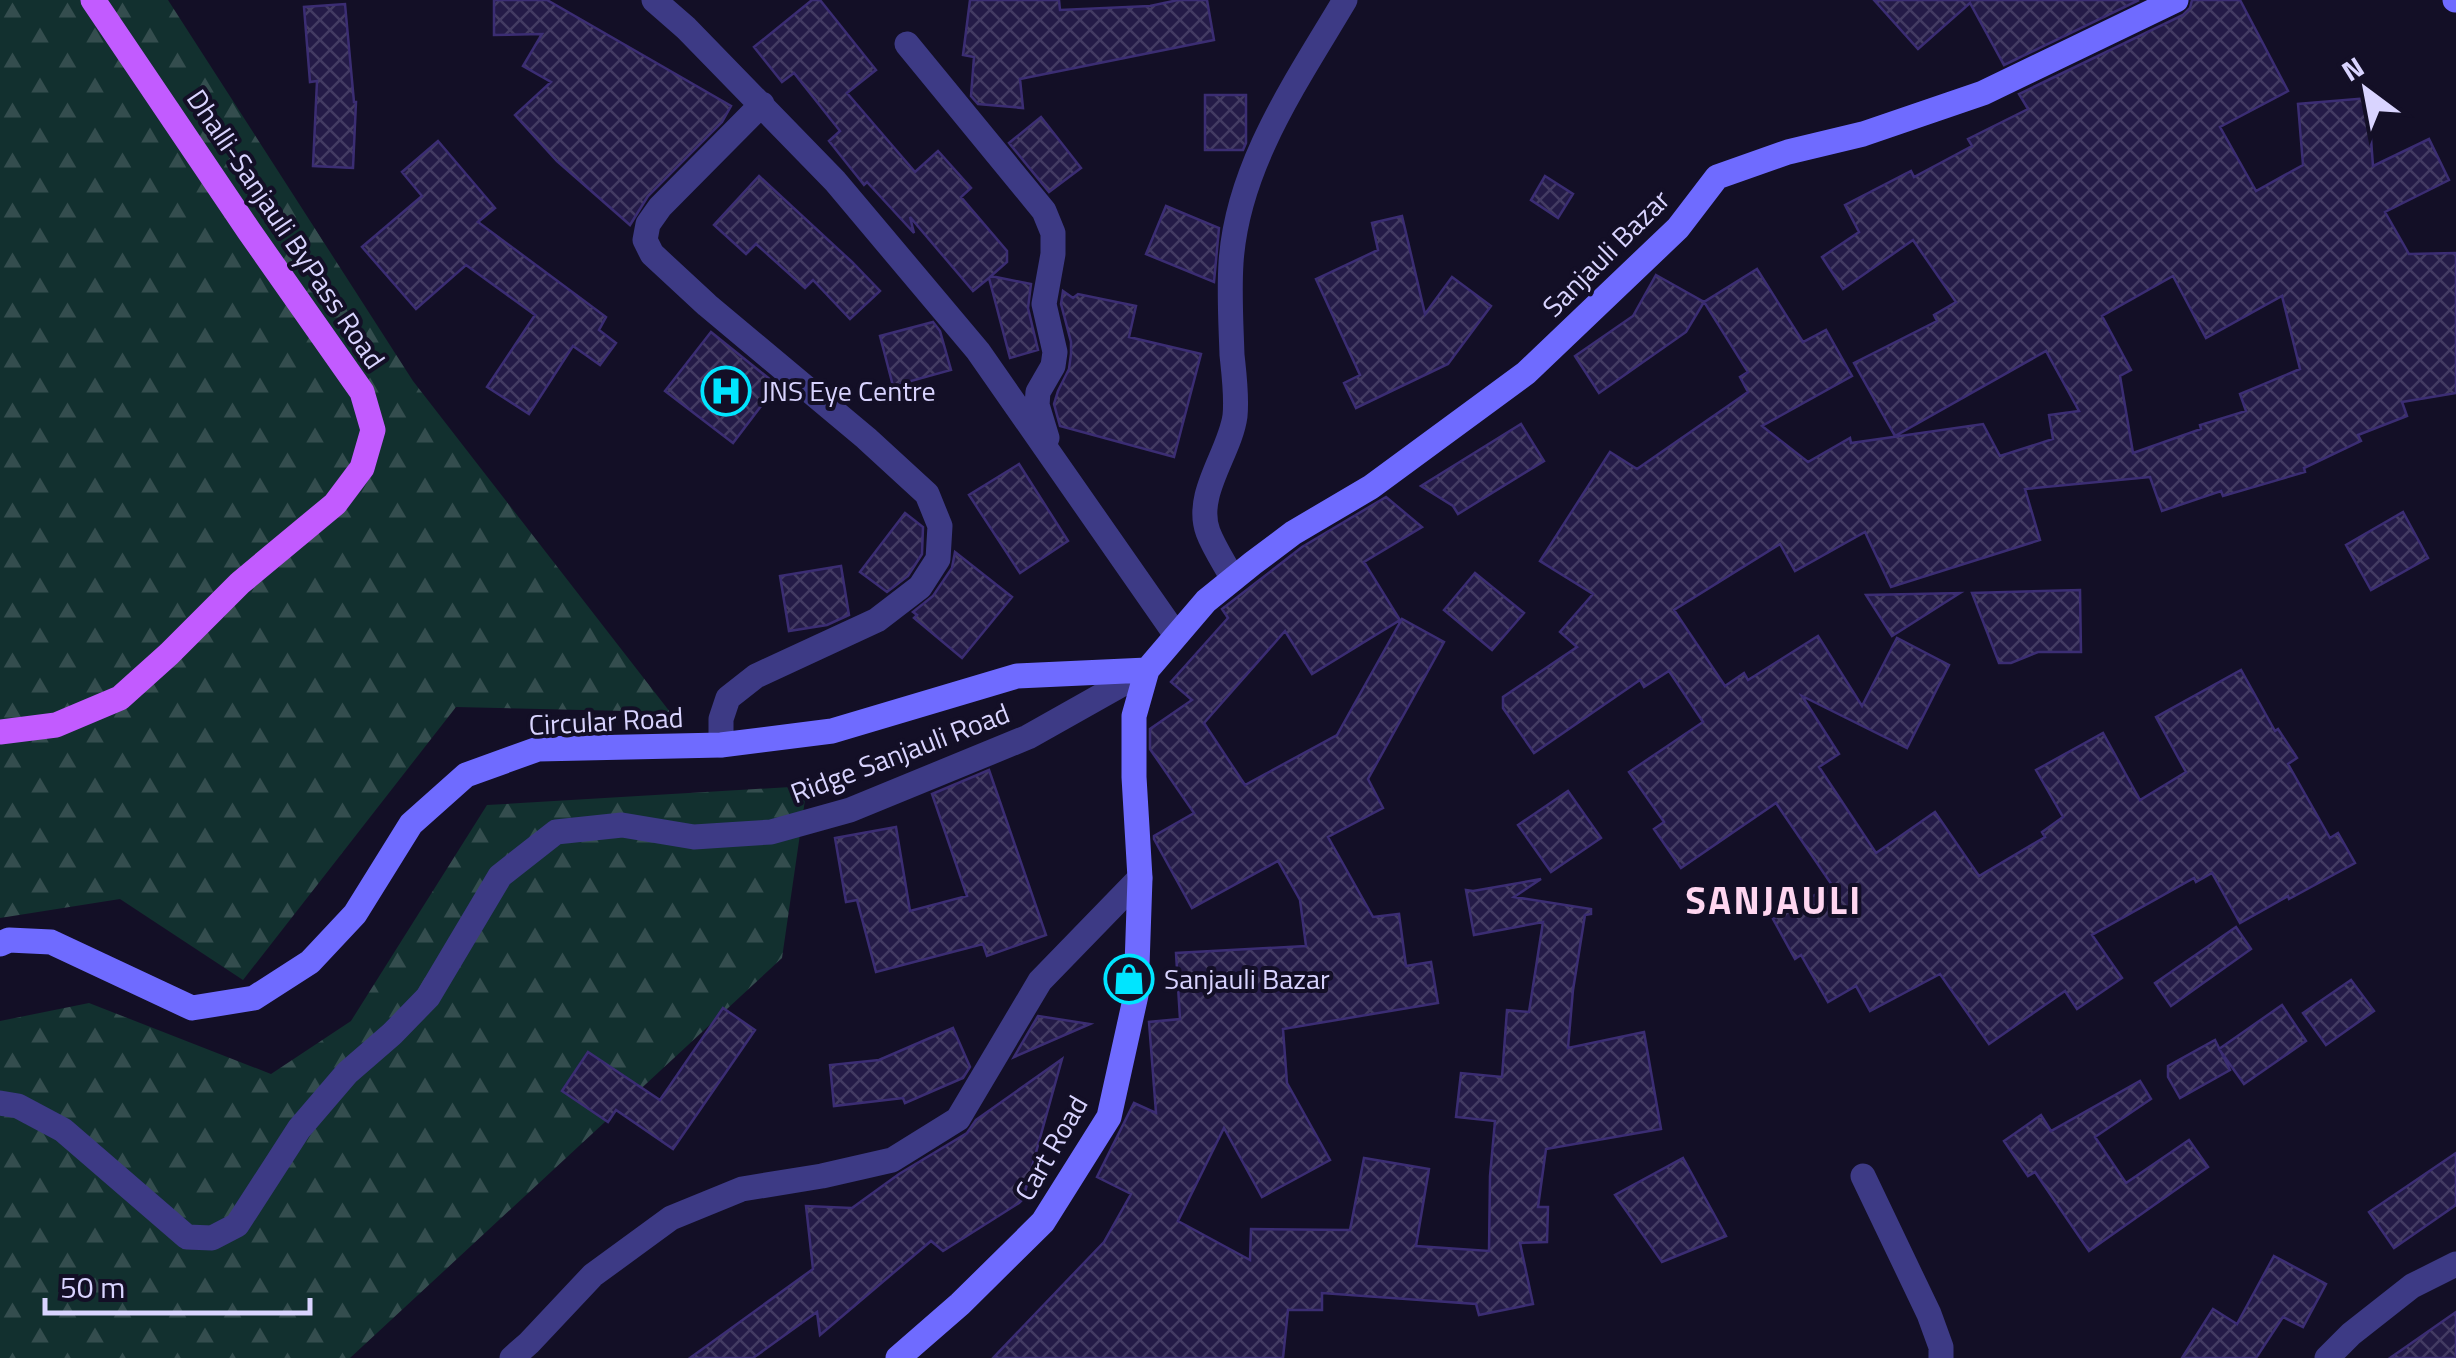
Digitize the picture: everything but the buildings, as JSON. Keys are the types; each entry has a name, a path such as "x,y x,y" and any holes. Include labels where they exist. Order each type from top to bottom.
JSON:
{"main road":[{"name":"Dhalli-Sanjauli ByPass Road","path":"0,732 56,724 120,698 240,583 335,504 362,468 373,430 362,392 93,0"},
{"name":"Sanjauli Bazar","path":"1147,670 1206,601 1233,579 1294,533 1371,487 1526,373 1678,228 1717,177 1788,152 1863,134 1982,93 2176,0"},
{"name":"Circular Road","path":"0,944 8,940 51,942 192,1008 254,998 310,962 355,914 410,824 466,774 538,749 720,745 832,731 1017,676 1147,670"},
{"name":"Cart Road","path":"898,1358 960,1304 1043,1222 1109,1117 1136,995 1140,878 1134,716 1147,670"}],"street":[{"path":"654,0 762,104 848,196 978,351 1176,635"},
{"path":"1233,579 1208,531 1204,511 1235,415 1229,305 1232,257 1244,198 1262,146 1345,0"},
{"path":"907,44 1044,211 1053,232 1044,304 1055,352 1036,405 1061,470"},
{"path":"720,745 721,720 728,698 756,676 876,620 920,586 938,559 940,526 926,494 866,438 707,305 652,254 646,240 648,224 660,207 762,104"},
{"name":"Ridge Sanjauli Road","path":"0,1103 18,1106 62,1130 187,1237 212,1238 237,1225 299,1129 347,1073 428,997 500,876 556,832 622,825 694,838 771,832 850,810 1028,737 1147,670"},
{"path":"512,1358 593,1276 671,1218 742,1189 892,1160 958,1119 1040,982 1140,878"},
{"path":"1863,1176 1928,1314 1941,1358"},
{"path":"2326,1358 2412,1286 2456,1264"}],"green space":[{"path":"0,0 168,0 413,381 670,712 456,707 243,980 120,899 0,918"},
{"path":"807,786 782,958 350,1358 0,1358 0,1021 89,1003 271,1074 351,1021 487,805"}],"place":[{"name":"JNS Eye Centre","path":"726,391"},
{"name":"Sanjauli Bazar","path":"1129,979"}],"district":[{"name":"SANJAULI","path":"1774,901"}]}
